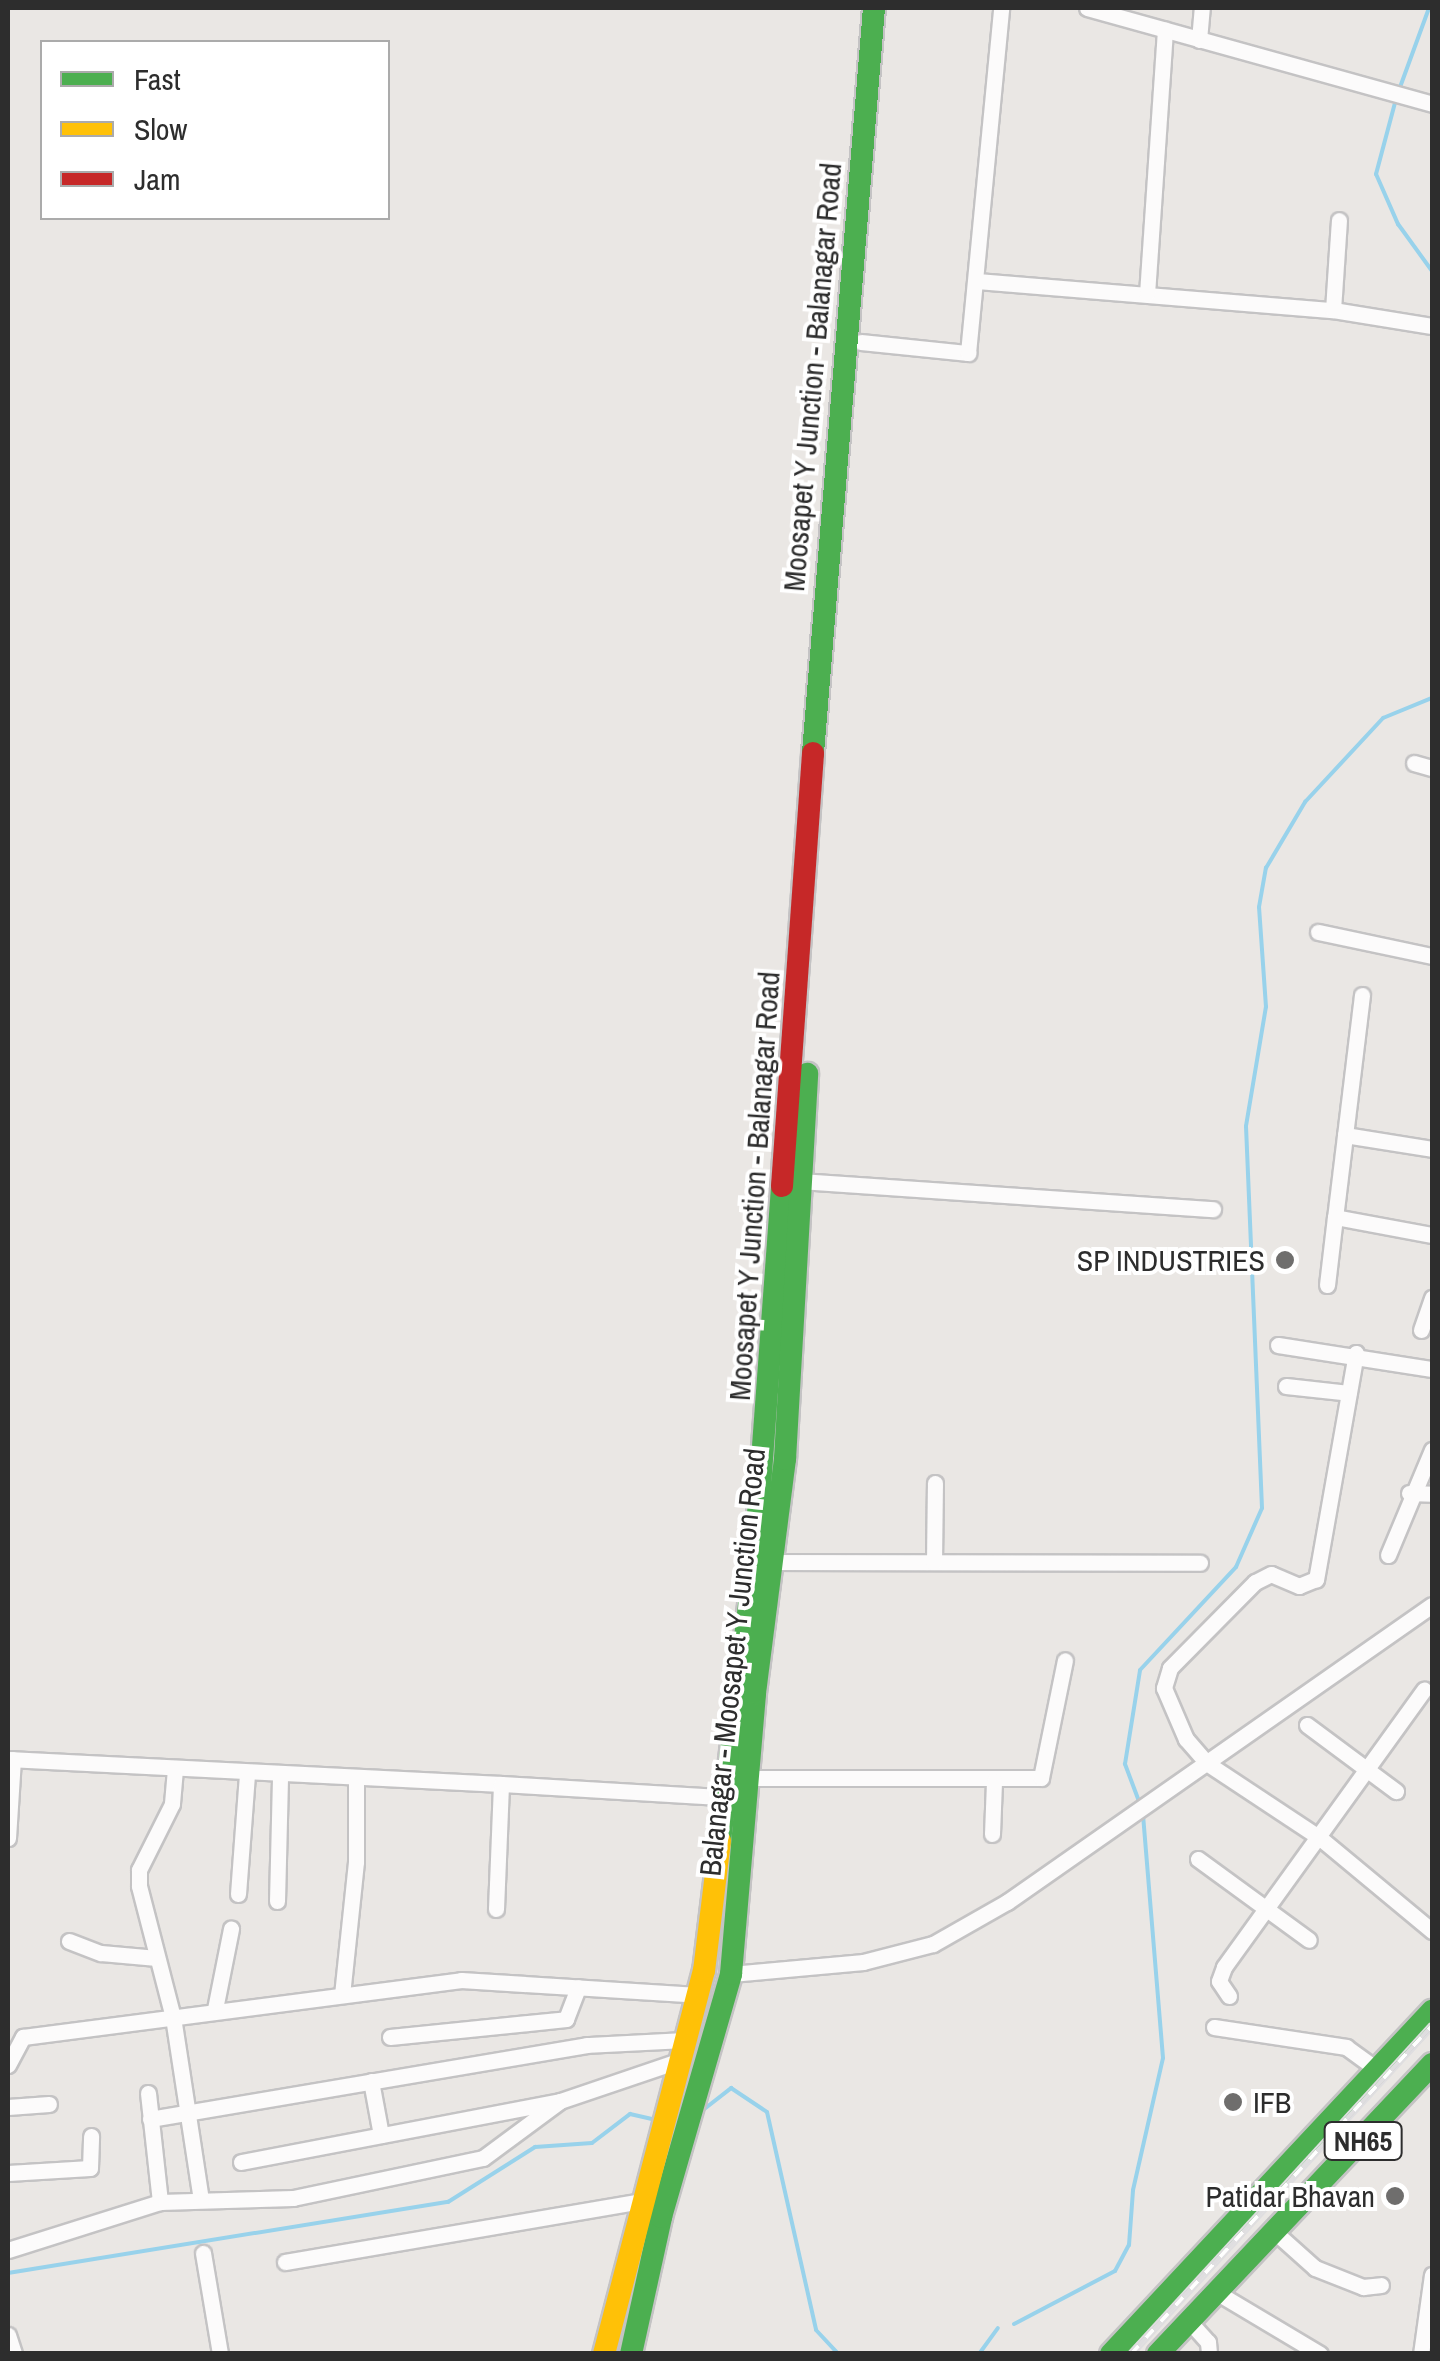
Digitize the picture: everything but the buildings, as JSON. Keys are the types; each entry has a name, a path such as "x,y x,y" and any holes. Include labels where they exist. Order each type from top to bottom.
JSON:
{"main road":[{"name":"Moosapet Y Junction - Balanagar Road","path":"604,2354 640,2200 668,2146 682,2058 725,1894 722,1797 768,1429 835,446 874,8"},
{"name":"Balanagar - Moosapet Y Junction Road","path":"630,2354 668,2146 704,2074 732,1974 725,1894 746,1778 785,1459 800,1181 861,342 890,8"},
{"name":"NH65","path":"1111,2354 1432,2010"},
{"name":"NH65","path":"1158,2354 1277,2234 1432,2064"},
{"path":"1381,2067 1398,2085 1414,2084"},
{"path":"1360,2087 1379,2093 1388,2113"}],"street":[{"path":"861,342 968,353 1001,8"},
{"path":"1087,8 1120,12 1165,30 1425,102"},
{"path":"1199,40 1202,8"},
{"path":"1146,294 1165,30"},
{"path":"1333,310 1339,220"},
{"path":"976,281 1333,310 1432,326"},
{"path":"1414,764 1432,768"},
{"path":"1318,932 1432,956"},
{"path":"1327,1286 1362,995"},
{"path":"1345,1135 1432,1149"},
{"path":"800,1181 1214,1210"},
{"path":"1335,1217 1432,1234"},
{"path":"1421,1330 1432,1298"},
{"path":"1278,1345 1356,1354 1432,1369"},
{"path":"1356,1354 1316,1579 1299,1586 1264,1575 1170,1668 1164,1688 1169,1709 1208,1764 1320,1838 1432,1931"},
{"path":"1286,1386 1350,1392"},
{"path":"1388,1555 1410,1493 1432,1450"},
{"path":"934,1482 934,1562"},
{"path":"1410,1493 1432,1494"},
{"path":"771,1562 1200,1563"},
{"path":"732,1974 862,1962 933,1944 1007,1902 1432,1605"},
{"path":"746,1778 1032,1782 1046,1770 1064,1660"},
{"path":"1229,1996 1218,1982 1224,1966 1270,1911 1424,1690"},
{"path":"1308,1726 1396,1791"},
{"path":"8,1838 10,1759 722,1797"},
{"path":"175,1768 172,1804 139,1870 173,2018 201,2199"},
{"path":"238,1894 248,1773"},
{"path":"277,1900 280,1775"},
{"path":"342,1996 356,1862 356,1778"},
{"path":"992,1834 994,1781"},
{"path":"496,1910 501,1784"},
{"path":"1198,1859 1309,1940"},
{"path":"214,2009 231,1929"},
{"path":"69,1941 101,1953 157,1958"},
{"path":"8,2065 23,2037 214,2009 461,1980 698,1995"},
{"path":"390,2037 566,2019 578,1987"},
{"path":"1214,2026 1346,2046 1381,2067"},
{"path":"150,2120 190,2117 586,2045 682,2058"},
{"path":"242,2162 560,2101 682,2058"},
{"path":"370,2082 381,2135"},
{"path":"148,2093 160,2202"},
{"path":"8,2250 160,2202 294,2198 483,2158 560,2101"},
{"path":"8,2107 49,2104"},
{"path":"8,2173 90,2168 91,2136"},
{"path":"285,2262 640,2200"},
{"path":"1277,2234 1315,2268 1363,2287 1381,2285"},
{"path":"203,2253 220,2354"},
{"path":"1420,2354 1432,2275"},
{"path":"1216,2292 1320,2354"},
{"path":"1188,2320 1208,2342 1209,2354"},
{"path":"8,2334 14,2354"}],"waterway":[{"path":"1399,90 1429,8"},
{"path":"1396,99 1376,174 1398,224 1432,271"},
{"path":"1140,1804 1125,1764 1140,1670 1236,1567 1262,1508 1246,1126 1266,1007 1259,907 1266,868 1305,802 1383,718 1432,698"},
{"path":"1014,2324 1115,2271 1129,2245 1133,2190 1163,2058 1143,1813"},
{"path":"703,2110 731,2088 767,2112 816,2330 838,2354"},
{"path":"8,2273 448,2202 535,2147 592,2143 630,2114 656,2120"},
{"path":"979,2354 998,2328"}],"railway":[{"path":"1131,2354 1432,2025"}],"traffic: fast":[{"path":"813,753 874,8"},
{"path":"631,2354 661,2217 731,1974 755,1693 785,1459 807,1074"},
{"path":"720,1841 755,1555 782,1186"},
{"path":"1111,2354 1432,2011"},
{"path":"1158,2354 1432,2064"}],"traffic: slow":[{"path":"604,2354 704,1971 720,1841"}],"traffic: jam":[{"path":"782,1186 813,753"}],"place":[{"name":"SP INDUSTRIES","path":"1285,1260"},
{"name":"IFB","path":"1233,2102"},
{"name":"Patidar Bhavan","path":"1395,2196"}]}
